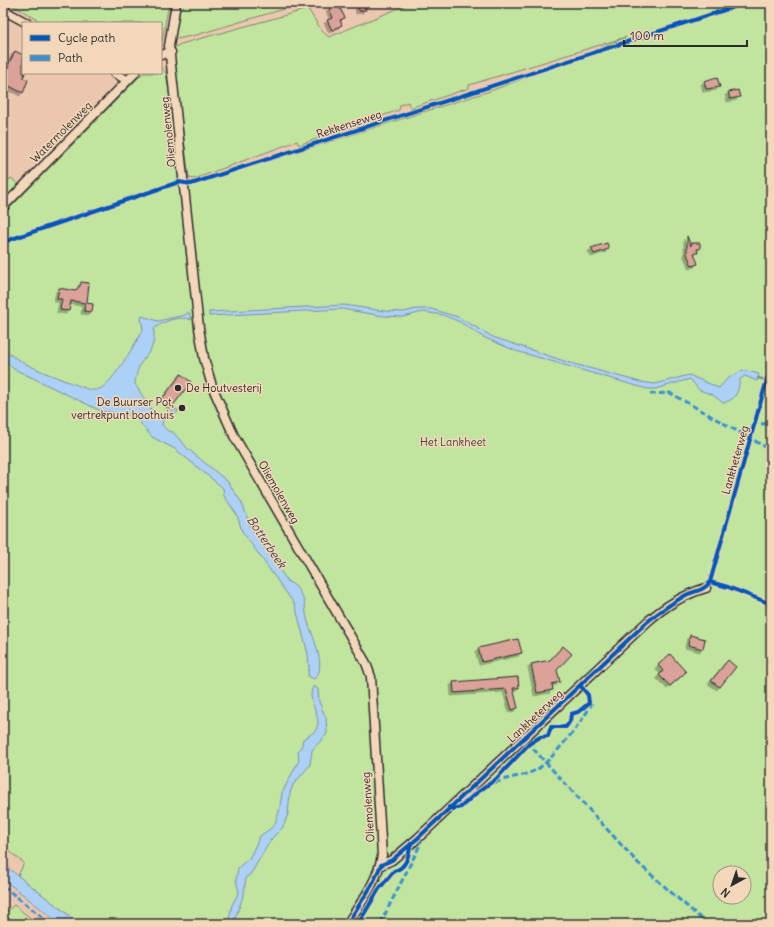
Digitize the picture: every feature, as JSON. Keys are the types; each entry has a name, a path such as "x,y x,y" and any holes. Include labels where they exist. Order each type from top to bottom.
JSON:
{"street":[{"path":"162,55 170,52 169,46 176,3"},
{"path":"3,10 25,22"},
{"name":"Oliemolenweg","path":"170,52 199,328 206,365 214,393 234,436 366,663 371,677 382,855 381,865 372,885 347,924"},
{"path":"116,74 127,80"},
{"name":"Watermolenweg","path":"3,207 134,74"},
{"name":"Lankheterweg","path":"381,865 392,860 418,838 657,613 686,596 706,588"}],"green space":[{"path":"9,3 169,3 162,42 162,22 41,22"},
{"path":"180,3 304,3 196,35 177,39 174,37"},
{"name":"Het Lankheet","path":"411,3 771,3 771,924 80,924 18,876 24,863 3,846 3,215 142,74 162,74 162,68 166,73 175,128 180,179 190,186 493,90 567,62 626,37 469,85 469,88 410,108 408,102 400,105 399,110 299,145 297,141 194,179 189,178 173,54 175,47 181,44 308,9 322,31 329,37"},
{"path":"11,178 20,186 3,204 3,186"},
{"path":"14,905 38,924 3,924 3,916"}],"water":[{"path":"344,305 384,311 404,312 416,309 431,309 458,317 493,337 567,362 640,382 655,384 689,375 719,388 727,379 743,370 759,374 757,381 745,376 740,379 734,397 723,403 713,395 699,390 690,379 655,389 647,389 516,351 483,337 460,322 443,315 423,312 403,317 383,316 342,309 209,316 209,312"},
{"path":"189,312 191,320 182,318 172,320 154,329 153,344 150,351 141,363 135,384 154,414 162,415 177,409 178,412 163,420 162,425 168,431 173,432 188,449 227,481 242,503 251,528 288,582 295,586 300,592 319,659 320,667 318,674 314,679 308,676 308,654 295,605 242,531 237,515 224,496 223,488 175,449 152,437 136,418 131,415 101,411 14,369 3,359 3,348 19,360 44,372 90,390 97,390 109,382 114,376 136,343 143,330 142,316 158,321 185,315"},
{"path":"314,686 318,689 319,702 326,718 327,734 312,750 310,765 293,785 290,793 288,814 283,827 272,838 250,875 246,877 244,894 233,924 228,924 232,905 239,892 236,880 238,868 250,857 260,836 274,826 279,812 282,793 299,760 298,751 302,745 303,739 314,732 317,727 317,715 311,697 311,691"},
{"path":"3,864 80,924 61,924 54,919 3,879"}],"building":[{"path":"358,3 365,3 366,10 359,11"},
{"path":"338,4 345,18 340,20 342,25 332,30 327,20 333,18 329,8"},
{"path":"15,51 22,54 22,74 25,74 23,78 28,80 23,93 3,83 3,76"},
{"path":"717,77 720,87 706,89 704,81"},
{"path":"738,90 740,97 730,99 728,92"},
{"path":"687,236 691,246 691,243 700,243 700,249 697,249 698,253 694,253 698,264 692,266 687,254"},
{"path":"607,243 609,249 594,254 591,248"},
{"path":"81,282 89,283 87,303 93,304 92,312 84,311 85,303 71,301 69,311 60,310 62,299 57,299 59,288 75,291 80,286"},
{"name":"De Houtvesterij","path":"181,374 191,382 172,407 162,399"},
{"path":"690,635 705,639 703,649 688,645"},
{"path":"518,639 522,653 482,662 478,648"},
{"path":"563,646 572,654 557,670 560,682 552,684 553,690 537,693 531,664 550,660"},
{"path":"670,654 686,672 670,686 659,675 663,671 658,665"},
{"path":"728,660 736,667 720,687 711,681"},
{"path":"518,677 519,688 513,688 518,708 512,710 506,689 454,693 453,682"}],"waterway":[{"path":"758,378 769,381"}],"marked path":[{"path":"767,368 771,353"},
{"path":"650,394 670,393 771,450"},
{"path":"752,423 765,424 771,412"},
{"path":"495,783 520,776 542,766 567,739 592,703"},
{"path":"527,742 638,863 707,924"},
{"path":"380,924 419,847 420,842 418,838"},
{"path":"3,886 51,924"}],"cycle path":[{"name":"Rekkenseweg","path":"3,242 179,182 191,184 746,3"},
{"path":"347,924 372,885 381,865 392,860 418,838 647,622 676,601 686,595 703,589 708,585 771,365"},
{"path":"710,582 728,587 771,604"},
{"path":"449,807 453,809 461,807 474,795 496,779 529,744 540,737 548,736 551,727 566,727 570,721 571,714 578,712 589,703 588,695 580,685"},
{"path":"358,924 379,889 394,871 405,864 411,843"}],"place":[{"name":"De Houtvesterij","path":"178,388"},
{"name":"De Buurser Pot, vertrekpunt boothuis","path":"182,408"}],"water label":[{"name":"Botterbeek","path":"267,542"}]}
